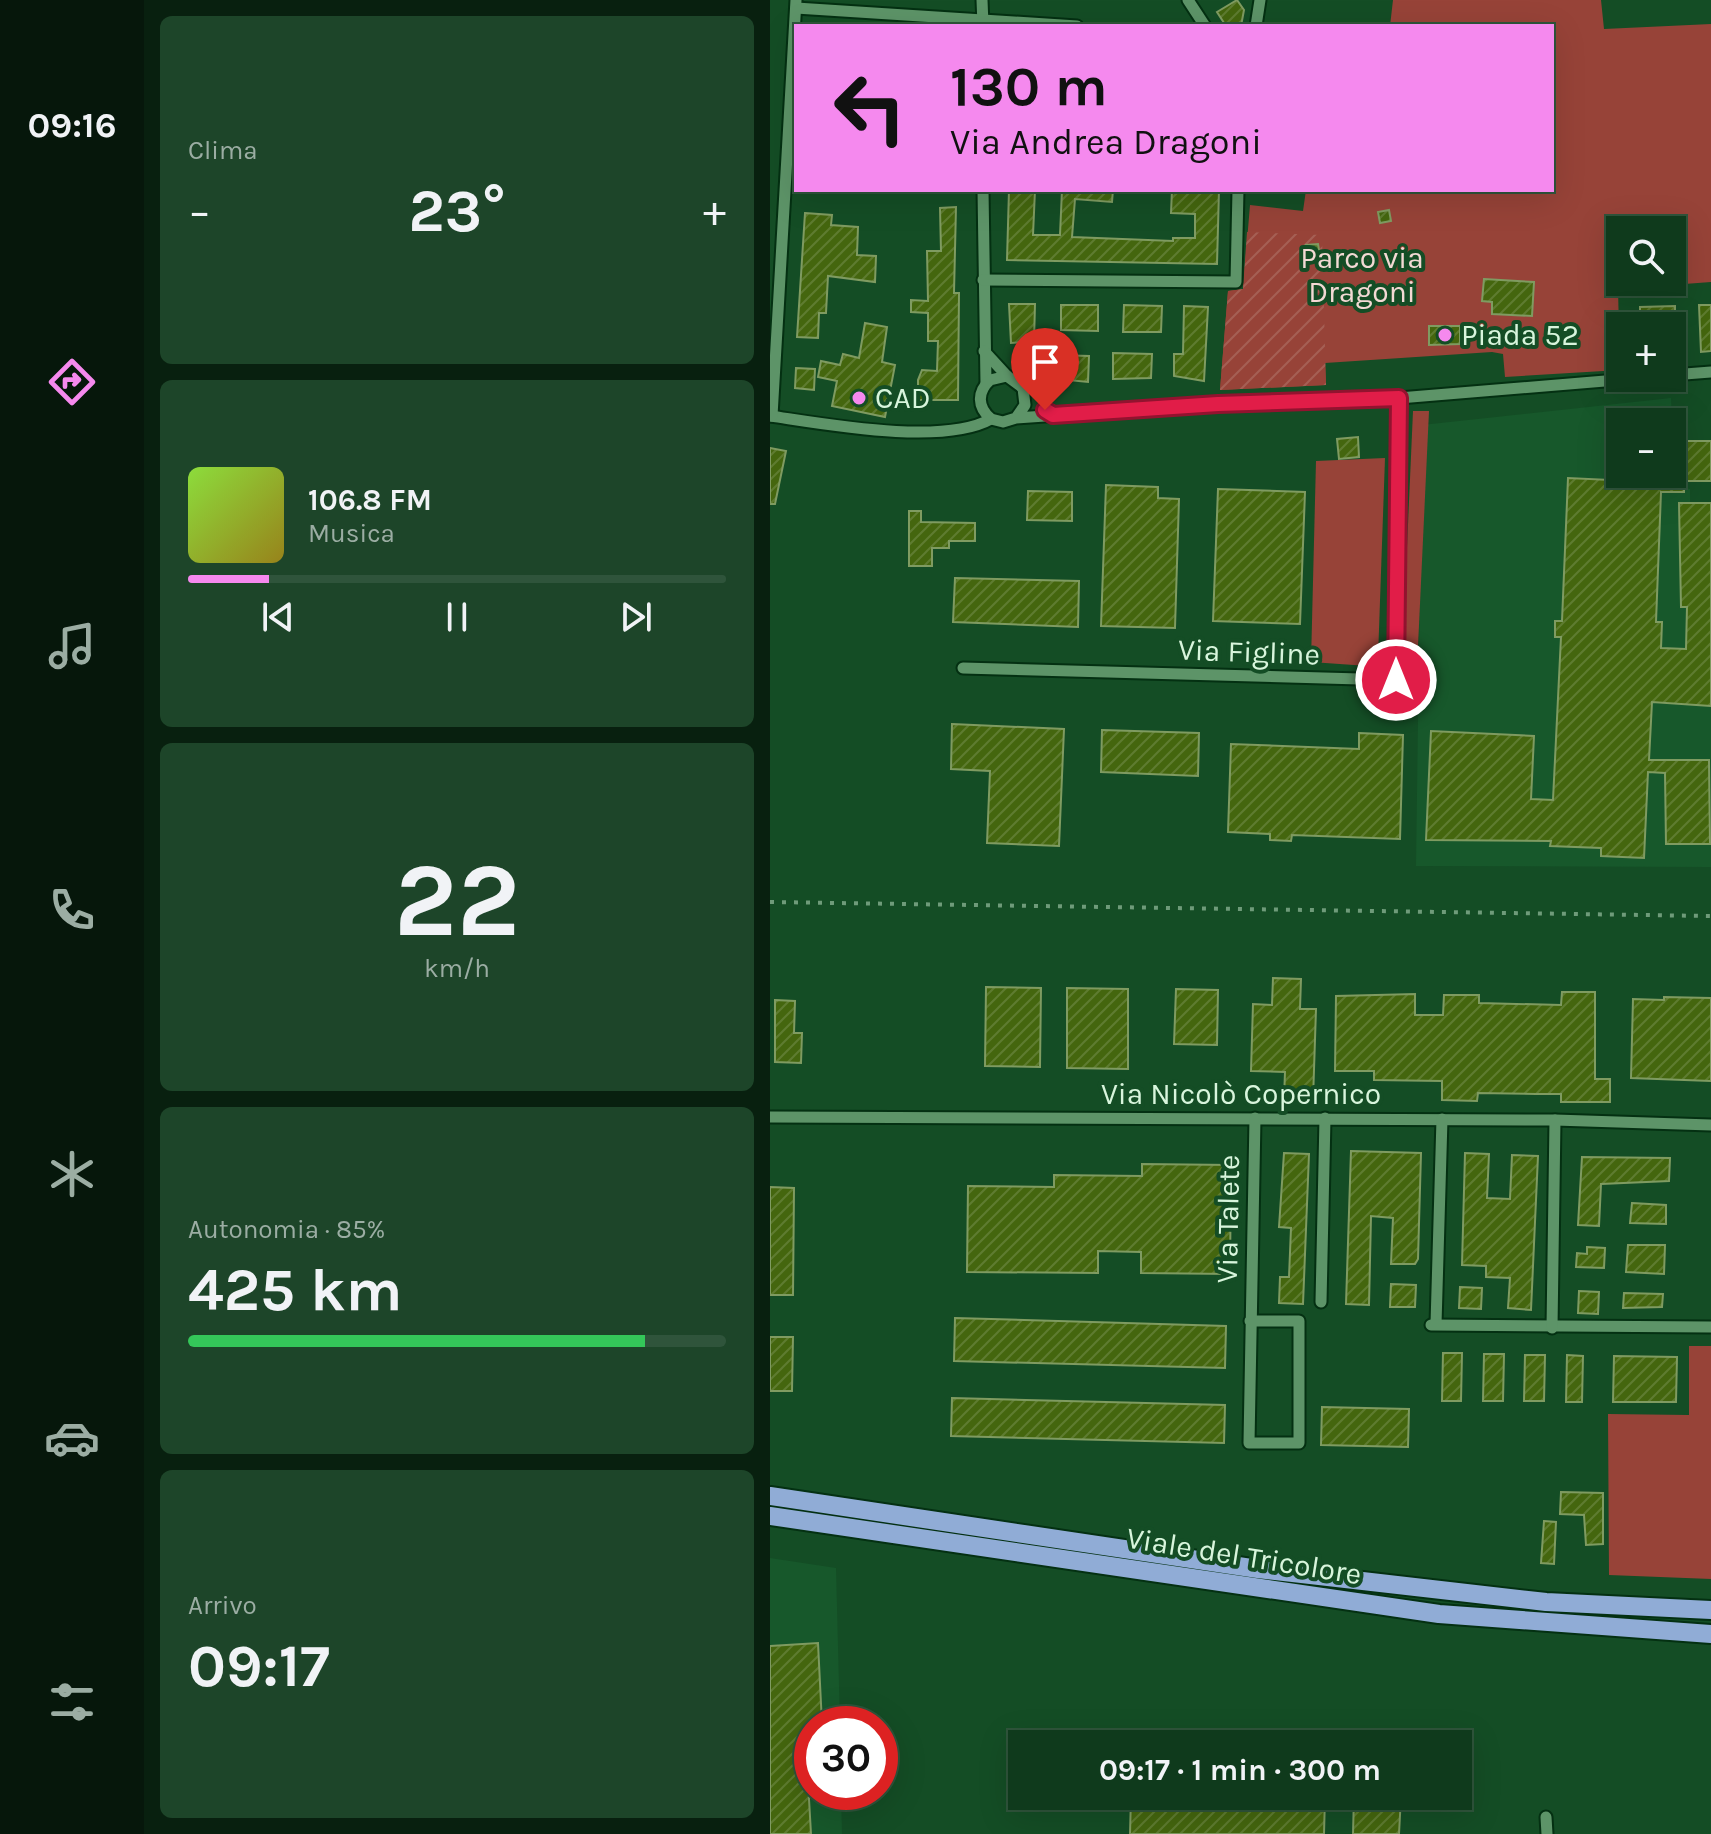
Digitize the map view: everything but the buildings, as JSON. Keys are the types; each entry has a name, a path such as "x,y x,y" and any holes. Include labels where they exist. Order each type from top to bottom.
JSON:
{"highway":[{"name":"Viale del Tricolore","path":"770,1496 877,1512 916,1526 1439,1614 1711,1634"},
{"name":"Viale del Tricolore","path":"770,1516 873,1531 916,1526 1546,1602 1711,1610"}],"street":[{"path":"982,0 983,23"},
{"path":"1188,0 1204,24"},
{"path":"1256,24 1260,0"},
{"path":"795,24 796,4 1014,24"},
{"path":"794,37 771,416 886,430 974,429 991,419"},
{"path":"983,192 986,383 980,404 991,419 1003,422 1016,418 1218,404 1399,398 1606,381"},
{"path":"983,280 1236,282 1238,192"},
{"path":"984,351 1023,388 1026,400 1016,418"},
{"path":"1686,374 1711,372"},
{"path":"986,383 1007,376"},
{"name":"Via Figline","path":"963,668 1396,680 1399,398"},
{"path":"1026,400 1053,415"},
{"name":"Via Nicolò Copernico","path":"770,1117 1325,1118 1711,1125"},
{"name":"Via Talete","path":"1250,1321 1299,1321 1299,1443 1249,1443 1250,1321 1255,1118"},
{"path":"1321,1302 1325,1118"},
{"path":"1442,1119 1434,1324 1552,1328 1711,1327"},
{"path":"1552,1328 1555,1120"},
{"path":"1546,1817 1547,1834"}],"shaded area":[{"path":"1671,398 1671,408 1606,408 1606,488 1690,489 1690,537 1711,537 1711,867 1416,866 1422,425"},
{"path":"770,1558 836,1568 840,1706 794,1706 794,1810 841,1810 842,1834 770,1834"}],"green space":[{"name":"Parco via Dragoni","path":"1393,0 1601,0 1604,29 1711,24 1711,282 1686,284 1686,216 1606,216 1606,296 1618,296 1619,312 1606,312 1606,371 1505,377 1503,354 1492,352 1325,363 1326,385 1220,390 1228,291 1243,289 1250,205 1303,211 1306,192 1554,192 1554,24 1390,24"},
{"path":"1247,232 1322,235 1326,385 1220,390 1228,291 1243,289"},
{"path":"1413,411 1429,411 1417,668 1404,666 1402,660"},
{"path":"1385,458 1378,658 1368,666 1311,662 1316,461"},
{"path":"1689,1346 1711,1346 1711,1579 1609,1575 1608,1414 1689,1415"}],"railway":[{"path":"770,902 1711,916"}],"place":[{"name":"Piada 52","path":"1445,335"},
{"name":"CAD","path":"859,398"}],"route":[{"path":"1045,410 1053,415 1218,404 1399,398 1396,680"}]}
